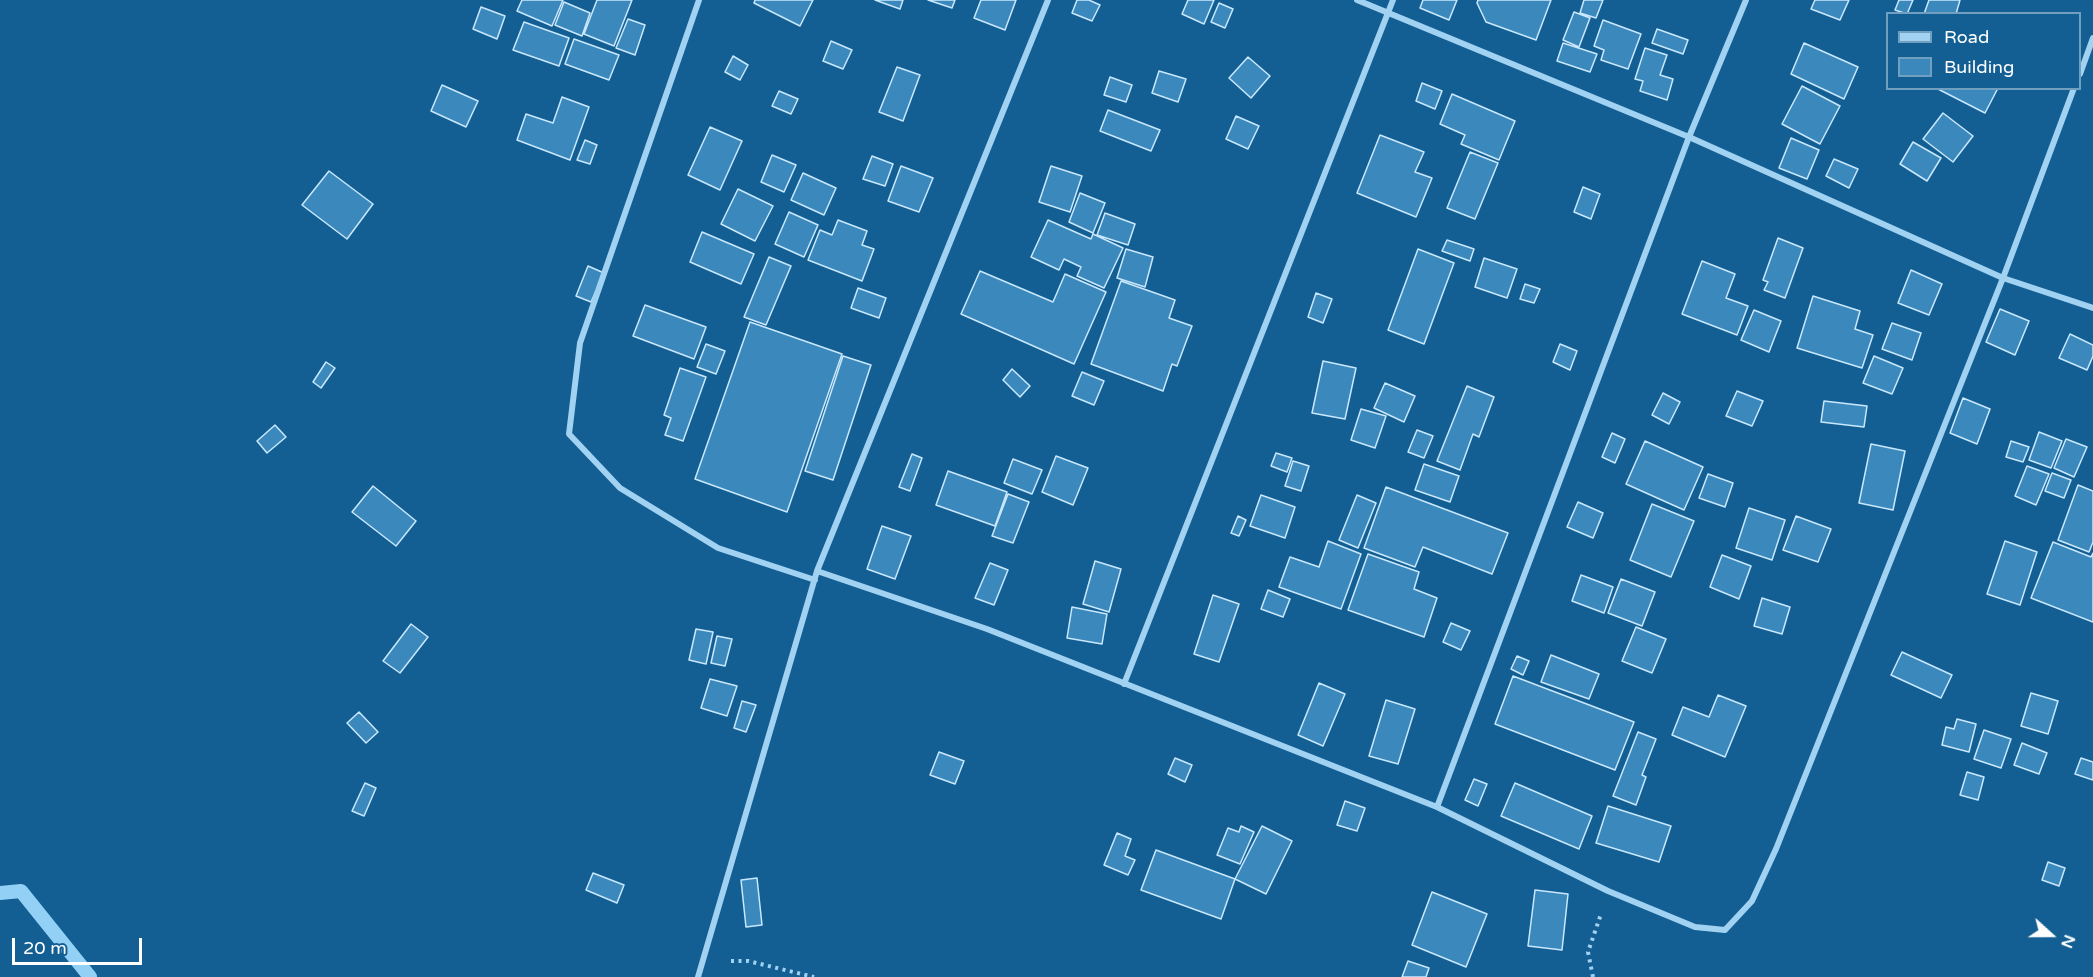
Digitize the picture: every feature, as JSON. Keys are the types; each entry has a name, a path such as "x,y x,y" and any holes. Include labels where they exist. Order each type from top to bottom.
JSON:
{"street":[{"path":"699,0 580,343 569,434 620,488 718,548 815,580"},
{"path":"698,977 817,571 1048,0"},
{"path":"1357,0 1689,137 2003,278 2093,308"},
{"path":"1124,684 1393,0"},
{"path":"1437,807 1689,137 1746,0"},
{"path":"2081,69 2093,38"},
{"path":"817,571 987,629 1437,807 1608,891 1695,927 1725,930 1752,902 1776,849 2003,278 2073,90"}],"path":[{"path":"1593,977 1588,952 1608,891"},
{"path":"703,959 748,962 814,977"}],"building":[{"path":"522,0 563,0 552,26 517,11"},
{"path":"597,0 632,0 614,46 584,34"},
{"path":"755,0 813,0 800,26 754,3"},
{"path":"875,0 903,0 900,9"},
{"path":"928,0 955,0 952,8"},
{"path":"981,0 1016,0 1005,30 974,18"},
{"path":"1077,0 1089,0 1100,5 1092,21 1072,13"},
{"path":"1188,0 1214,0 1204,24 1182,14"},
{"path":"1423,0 1457,0 1449,20 1420,8"},
{"path":"1478,0 1551,0 1536,40 1486,22 1477,3"},
{"path":"1584,0 1603,0 1596,18 1580,13"},
{"path":"1815,0 1849,0 1840,20 1811,9"},
{"path":"1899,0 1913,0 1908,12 1895,10"},
{"path":"1929,0 1960,0 1957,12 1925,12"},
{"path":"564,2 590,13 582,36 555,25"},
{"path":"1219,3 1233,9 1225,28 1211,22"},
{"path":"481,7 505,16 497,39 473,29"},
{"path":"1574,12 1590,18 1579,47 1563,40"},
{"path":"628,19 645,25 635,55 616,48"},
{"path":"1603,20 1641,34 1628,69 1601,60 1604,50 1594,46"},
{"path":"524,22 569,38 559,66 513,50"},
{"path":"1657,29 1688,40 1683,54 1652,43"},
{"path":"574,39 619,55 609,80 565,64"},
{"path":"831,41 852,50 843,69 823,61"},
{"path":"1563,43 1597,54 1590,72 1557,61"},
{"path":"1804,43 1858,67 1844,99 1791,74"},
{"path":"1645,48 1667,55 1660,75 1673,79 1667,100 1640,91 1643,81 1635,79"},
{"path":"733,56 748,65 740,80 725,72"},
{"path":"1248,57 1270,76 1251,98 1229,78"},
{"path":"897,67 920,75 903,121 879,112"},
{"path":"1159,71 1186,79 1178,102 1152,93"},
{"path":"1110,77 1132,85 1126,102 1104,95"},
{"path":"1422,83 1442,91 1435,109 1416,101"},
{"path":"442,85 478,101 466,127 431,111"},
{"path":"1802,86 1840,106 1820,144 1782,124"},
{"path":"1940,90 1997,90 1985,113"},
{"path":"779,91 798,99 791,114 772,106"},
{"path":"1452,94 1515,121 1499,160 1461,144 1465,135 1440,124"},
{"path":"562,97 589,107 570,160 517,140 526,114 553,123"},
{"path":"1108,110 1160,130 1151,151 1100,131"},
{"path":"1943,113 1973,136 1953,162 1923,139"},
{"path":"1236,116 1259,126 1248,149 1226,139"},
{"path":"710,127 742,141 720,190 688,175"},
{"path":"1380,135 1424,152 1415,172 1432,178 1416,217 1357,193"},
{"path":"1791,138 1819,150 1807,179 1779,168"},
{"path":"585,140 597,145 590,164 577,160"},
{"path":"1913,142 1941,158 1927,181 1900,164"},
{"path":"1470,152 1498,163 1475,219 1447,208"},
{"path":"772,155 796,165 784,192 761,182"},
{"path":"872,156 893,164 885,186 863,179"},
{"path":"1834,159 1858,169 1849,188 1826,176"},
{"path":"901,166 933,178 919,212 888,201"},
{"path":"1051,166 1082,176 1070,212 1039,202"},
{"path":"329,171 373,204 347,239 302,205"},
{"path":"803,173 836,188 824,215 791,200"},
{"path":"1583,187 1600,194 1591,219 1574,212"},
{"path":"738,189 773,206 755,241 721,224"},
{"path":"1080,193 1105,203 1093,233 1069,222"},
{"path":"789,212 818,225 804,257 775,244"},
{"path":"1105,213 1135,224 1128,245 1097,235"},
{"path":"838,220 867,231 862,245 874,249 862,281 808,260 820,230 832,235"},
{"path":"1048,220 1091,239 1093,234 1123,248 1104,288 1077,276 1081,267 1064,259 1059,270 1031,257"},
{"path":"702,232 754,254 741,284 690,262"},
{"path":"1778,238 1803,248 1785,298 1764,290 1768,282 1763,280"},
{"path":"1447,240 1474,249 1470,261 1442,251"},
{"path":"1126,249 1153,257 1145,287 1117,278"},
{"path":"1418,249 1454,263 1424,344 1388,330"},
{"path":"769,257 791,266 766,325 744,317"},
{"path":"1484,258 1517,269 1507,298 1475,287"},
{"path":"1702,261 1735,274 1726,298 1748,306 1737,335 1682,314"},
{"path":"588,266 604,273 591,302 576,296"},
{"path":"1911,270 1942,284 1929,315 1898,303"},
{"path":"980,271 1053,302 1065,274 1106,292 1074,364 961,314"},
{"path":"1121,281 1175,300 1169,318 1192,326 1177,366 1172,364 1163,391 1091,364"},
{"path":"1525,284 1540,289 1534,303 1520,299"},
{"path":"858,288 886,298 879,318 851,308"},
{"path":"1316,293 1332,299 1323,323 1308,317"},
{"path":"1813,296 1860,311 1855,329 1873,335 1862,368 1797,348"},
{"path":"645,305 706,327 694,359 633,336"},
{"path":"2000,309 2029,321 2015,355 1986,342"},
{"path":"1754,310 1781,321 1769,352 1741,340"},
{"path":"750,322 842,354 787,512 695,479"},
{"path":"1892,323 1921,333 1912,360 1882,349"},
{"path":"2070,334 2093,345 2093,356 2087,370 2059,358"},
{"path":"706,344 725,351 716,374 697,367"},
{"path":"1560,344 1577,351 1570,370 1553,362"},
{"path":"843,356 871,365 833,480 805,471"},
{"path":"1874,356 1903,368 1892,394 1863,383"},
{"path":"1323,361 1356,368 1345,419 1312,413"},
{"path":"326,362 335,368 321,388 313,382"},
{"path":"680,368 706,377 683,441 665,435 671,418 664,415"},
{"path":"1012,369 1030,386 1020,397 1003,380"},
{"path":"1082,372 1104,381 1094,405 1072,396"},
{"path":"1385,383 1415,396 1404,422 1374,408"},
{"path":"1467,386 1494,397 1479,437 1473,434 1460,470 1437,461"},
{"path":"1737,391 1763,401 1752,426 1726,416"},
{"path":"1663,393 1680,402 1669,424 1652,415"},
{"path":"1963,398 1990,409 1977,444 1950,433"},
{"path":"1824,401 1867,406 1864,427 1821,422"},
{"path":"1361,409 1386,416 1375,448 1351,440"},
{"path":"275,425 286,437 267,453 257,441"},
{"path":"1417,430 1433,436 1424,458 1408,452"},
{"path":"2039,432 2062,441 2051,468 2029,460"},
{"path":"1612,433 1625,439 1615,463 1602,457"},
{"path":"2066,439 2087,447 2074,477 2054,468"},
{"path":"1645,441 1703,467 1684,510 1626,484"},
{"path":"2011,441 2029,447 2023,462 2006,457"},
{"path":"1871,444 1905,451 1893,510 1859,503"},
{"path":"1276,453 1292,458 1287,472 1271,466"},
{"path":"912,454 922,458 910,491 899,487"},
{"path":"1056,456 1088,468 1073,505 1042,492"},
{"path":"1013,459 1042,470 1032,494 1004,483"},
{"path":"1293,461 1309,466 1301,491 1285,486"},
{"path":"1424,464 1459,476 1450,502 1415,490"},
{"path":"2027,466 2049,474 2036,505 2015,496"},
{"path":"948,471 1007,492 995,526 936,505"},
{"path":"2052,473 2071,480 2064,498 2045,491"},
{"path":"1708,474 1733,483 1725,507 1699,498"},
{"path":"2078,485 2093,491 2093,542 2089,552 2058,540"},
{"path":"373,486 416,521 396,546 352,512"},
{"path":"1386,487 1508,533 1492,574 1423,547 1415,567 1364,548"},
{"path":"1008,494 1029,502 1013,543 992,536"},
{"path":"1261,495 1295,507 1285,538 1250,526"},
{"path":"1357,495 1376,503 1358,548 1339,540"},
{"path":"1578,502 1603,513 1593,538 1567,527"},
{"path":"1652,504 1694,521 1671,577 1630,560"},
{"path":"1749,508 1785,520 1772,560 1736,548"},
{"path":"1238,516 1246,520 1239,536 1231,533"},
{"path":"1796,516 1831,529 1818,562 1783,550"},
{"path":"882,526 911,536 895,579 867,569"},
{"path":"1328,541 1361,554 1341,609 1279,587 1290,557 1319,567"},
{"path":"2005,541 2037,552 2020,605 1987,594"},
{"path":"2053,542 2091,557 2093,553 2093,622 2031,598"},
{"path":"1368,554 1419,572 1414,589 1437,598 1424,637 1348,610"},
{"path":"1722,555 1751,566 1739,599 1710,587"},
{"path":"1095,561 1121,569 1109,612 1083,604"},
{"path":"990,563 1008,570 994,605 975,598"},
{"path":"1581,575 1613,587 1604,613 1572,601"},
{"path":"1621,579 1655,592 1642,626 1608,613"},
{"path":"1268,590 1290,599 1283,617 1261,609"},
{"path":"1213,595 1239,604 1219,662 1194,654"},
{"path":"1762,598 1790,607 1782,634 1754,626"},
{"path":"1072,607 1107,614 1102,644 1067,638"},
{"path":"1451,623 1470,631 1461,650 1443,642"},
{"path":"411,624 428,637 400,673 383,661"},
{"path":"1636,627 1666,639 1652,673 1622,661"},
{"path":"696,629 713,632 706,664 689,660"},
{"path":"717,636 732,639 725,666 711,663"},
{"path":"1902,652 1952,675 1941,698 1891,675"},
{"path":"1551,655 1599,674 1589,699 1541,682"},
{"path":"1517,656 1529,661 1523,675 1511,669"},
{"path":"1513,676 1634,722 1615,770 1495,724"},
{"path":"710,679 737,686 727,716 701,708"},
{"path":"1319,683 1345,694 1323,746 1298,735"},
{"path":"2031,693 2058,701 2048,734 2021,726"},
{"path":"1718,695 1746,706 1725,757 1672,735 1683,707 1709,717"},
{"path":"1386,700 1415,709 1398,764 1369,756"},
{"path":"742,701 756,705 746,732 734,728"},
{"path":"359,712 378,732 366,743 347,723"},
{"path":"1957,719 1976,724 1969,752 1942,745 1946,727 1954,729"},
{"path":"1984,730 2011,739 2001,768 1974,759"},
{"path":"1638,732 1656,739 1642,775 1646,777 1636,805 1613,796"},
{"path":"2022,743 2047,753 2039,774 2014,765"},
{"path":"939,752 964,761 955,784 930,775"},
{"path":"1175,758 1192,765 1185,782 1168,774"},
{"path":"2081,758 2093,762 2093,780 2075,774"},
{"path":"1967,772 1984,777 1978,800 1960,795"},
{"path":"1474,779 1487,784 1478,806 1465,800"},
{"path":"365,783 376,788 364,816 352,811"},
{"path":"1515,783 1592,816 1579,849 1501,816"},
{"path":"1345,801 1365,808 1357,831 1337,825"},
{"path":"1608,806 1671,826 1659,862 1596,843"},
{"path":"1241,826 1254,832 1240,864 1217,855 1228,828 1239,832"},
{"path":"1262,826 1292,841 1266,894 1235,879"},
{"path":"1117,833 1131,839 1125,856 1135,860 1128,875 1104,865"},
{"path":"1156,850 1235,879 1221,919 1141,890"},
{"path":"2048,862 2065,868 2059,886 2042,880"},
{"path":"593,873 624,885 617,903 586,890"},
{"path":"757,878 762,925 746,927 741,880"},
{"path":"1535,890 1568,894 1562,950 1528,946"},
{"path":"1432,892 1487,914 1466,967 1412,945"},
{"path":"1408,961 1429,968 1426,977 1402,977"}],"waterway":[{"path":"0,893 21,891 90,977"}]}
